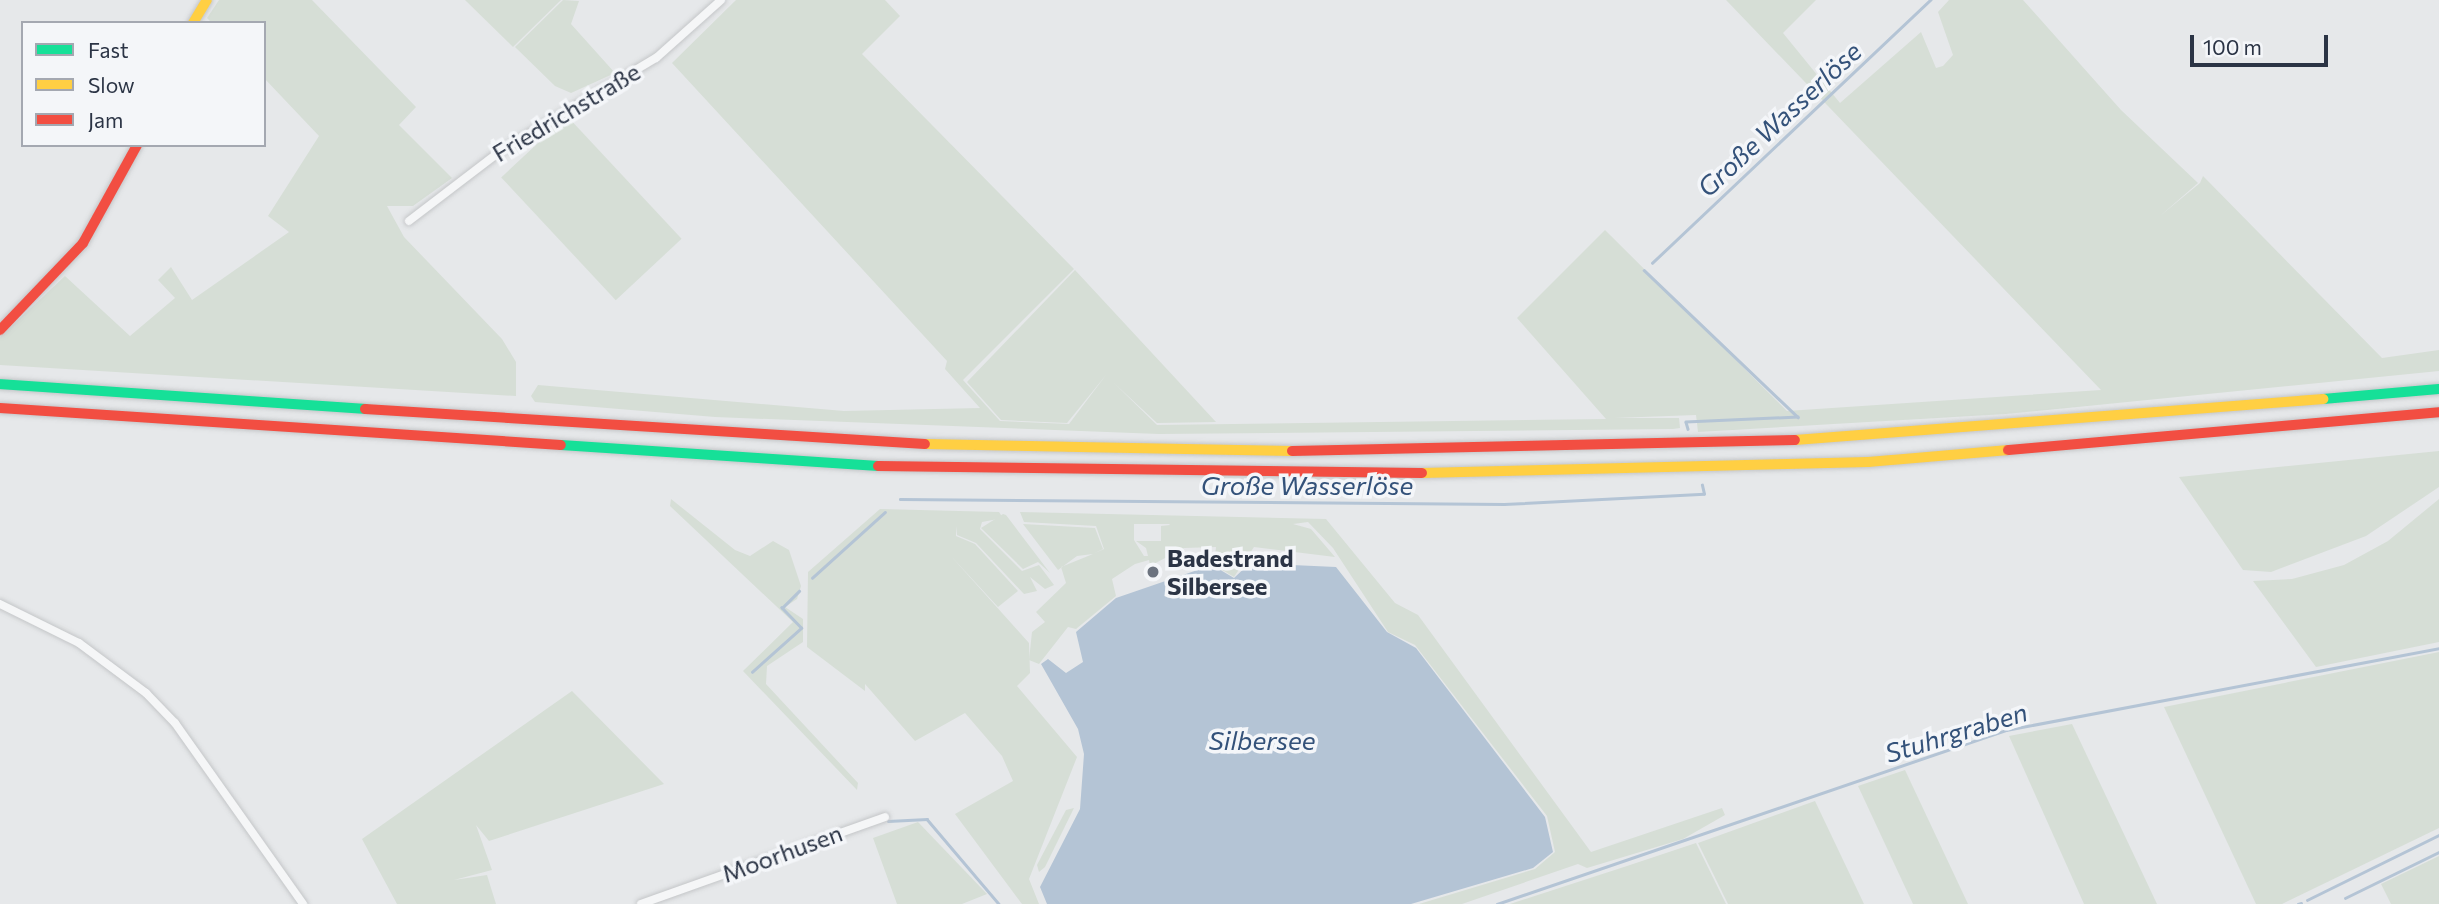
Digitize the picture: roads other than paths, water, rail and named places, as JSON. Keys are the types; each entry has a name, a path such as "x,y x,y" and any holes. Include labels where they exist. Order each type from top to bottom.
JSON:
{"main road":[{"path":"194,21 206,0"},
{"path":"0,330 83,243 136,147"},
{"path":"0,384 869,443 1324,453 1867,438 2439,389"},
{"path":"0,408 855,465 1273,476 1868,462 2439,412"}],"street":[{"name":"Friedrichstraße","path":"409,222 502,150 656,58 721,0"},
{"path":"0,604 79,643 146,692 175,723 303,904"},
{"name":"Moorhusen","path":"641,904 885,817"}],"water":[{"name":"Silbersee","path":"1250,563 1336,567 1387,632 1416,648 1545,817 1553,852 1533,868 1411,904 1047,904 1040,887 1080,809 1084,754 1078,729 1041,664 1048,659 1066,673 1083,662 1076,632 1116,598 1212,565 1234,578"}],"waterway":[{"name":"Große Wasserlöse","path":"1652,263 1930,0"},
{"name":"Große Wasserlöse","path":"1644,270 1798,417 1686,422 1688,429"},
{"name":"Große Wasserlöse","path":"900,499 1504,504 1704,494 1702,485"},
{"name":"Große Wasserlöse","path":"812,578 885,512"},
{"name":"Große Wasserlöse","path":"752,672 801,628 782,608 799,591"},
{"name":"Stuhrgraben","path":"1497,904 2006,730 2439,648"},
{"path":"888,821 927,819 999,904"},
{"path":"2307,900 2439,835"},
{"path":"2345,898 2439,852"}],"place":[{"name":"Badestrand Silbersee","path":"1153,572"}]}
